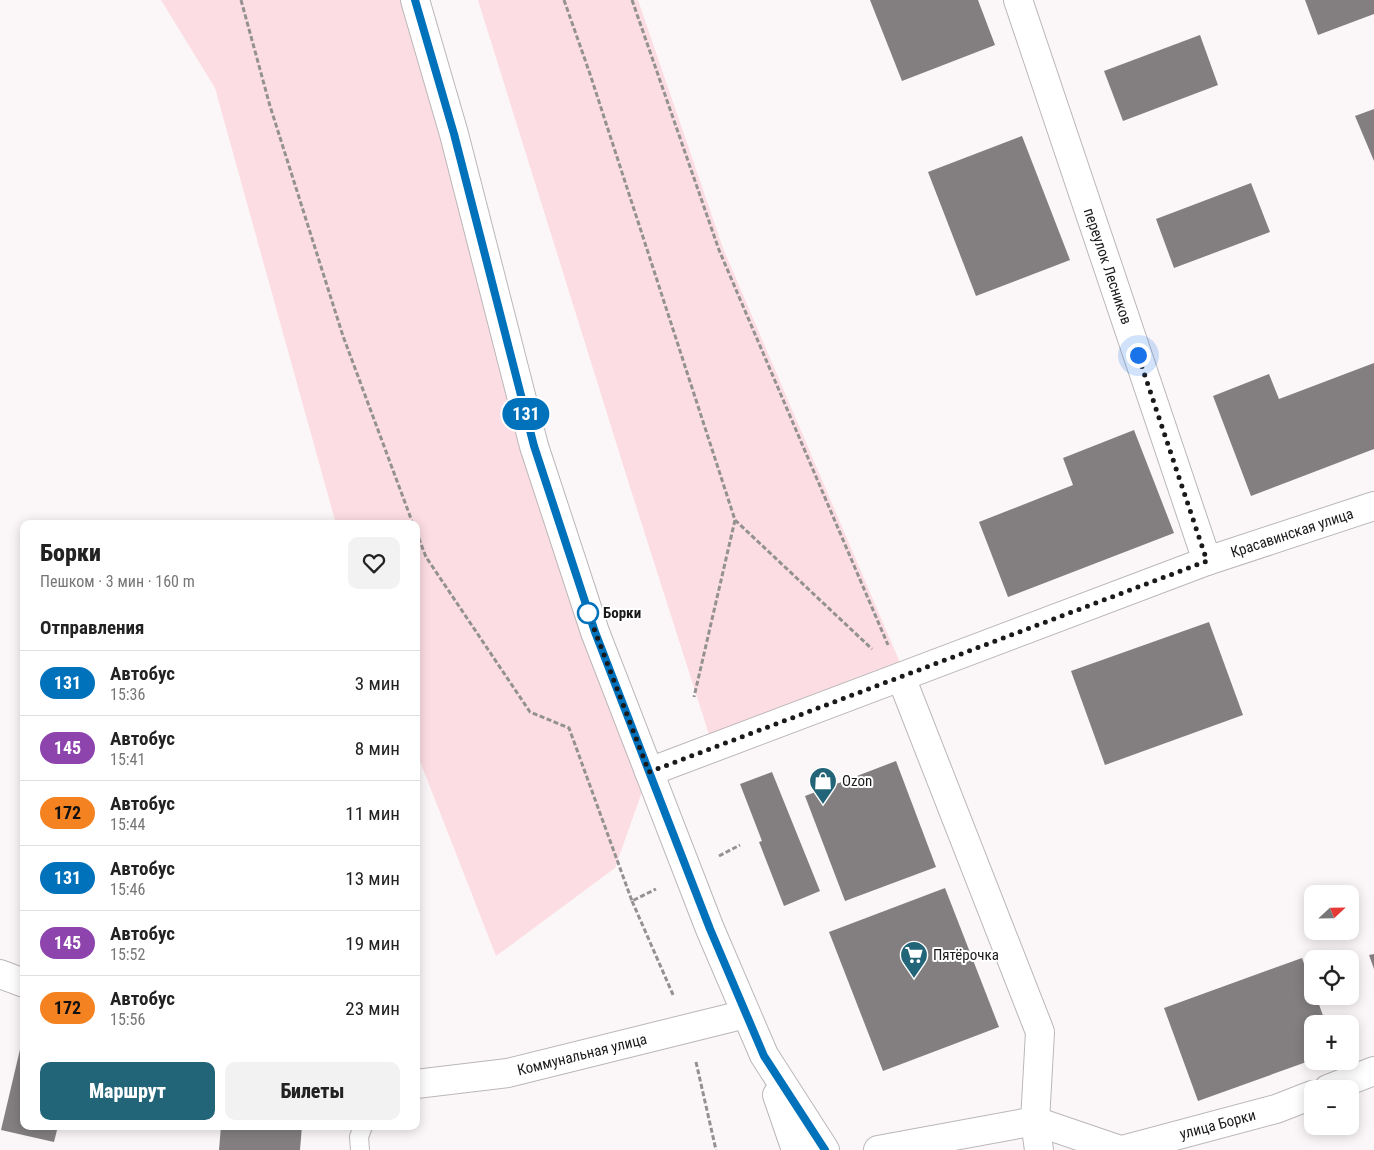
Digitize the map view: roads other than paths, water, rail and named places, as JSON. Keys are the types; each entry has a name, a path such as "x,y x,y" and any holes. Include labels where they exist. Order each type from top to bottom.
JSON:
{"street":[{"path":"415,0 454,134 534,446 595,632 688,872 764,1056 796,1150"},
{"name":"переулок Лесников","path":"1018,0 1207,561"},
{"name":"Красавинская улица","path":"649,772 1207,561 1374,506"},
{"path":"901,677 1040,1032 1035,1121 1039,1150"},
{"path":"0,974 20,982"},
{"name":"Коммунальная улица","path":"420,1084 508,1073 746,1014"},
{"path":"764,1056 825,1150"},
{"path":"1351,1080 1374,1071"},
{"name":"улица Борки","path":"878,1150 1035,1121 1121,1150 1276,1109 1304,1098"},
{"path":"1035,1121 1044,1150"}],"lane":[{"path":"360,1150 359,1137 362,1130"}],"place":[{"name":"Борки","path":"588,613"},
{"name":"Ozon","path":"823,805"},
{"name":"Пятёрочка","path":"914,979"}]}
